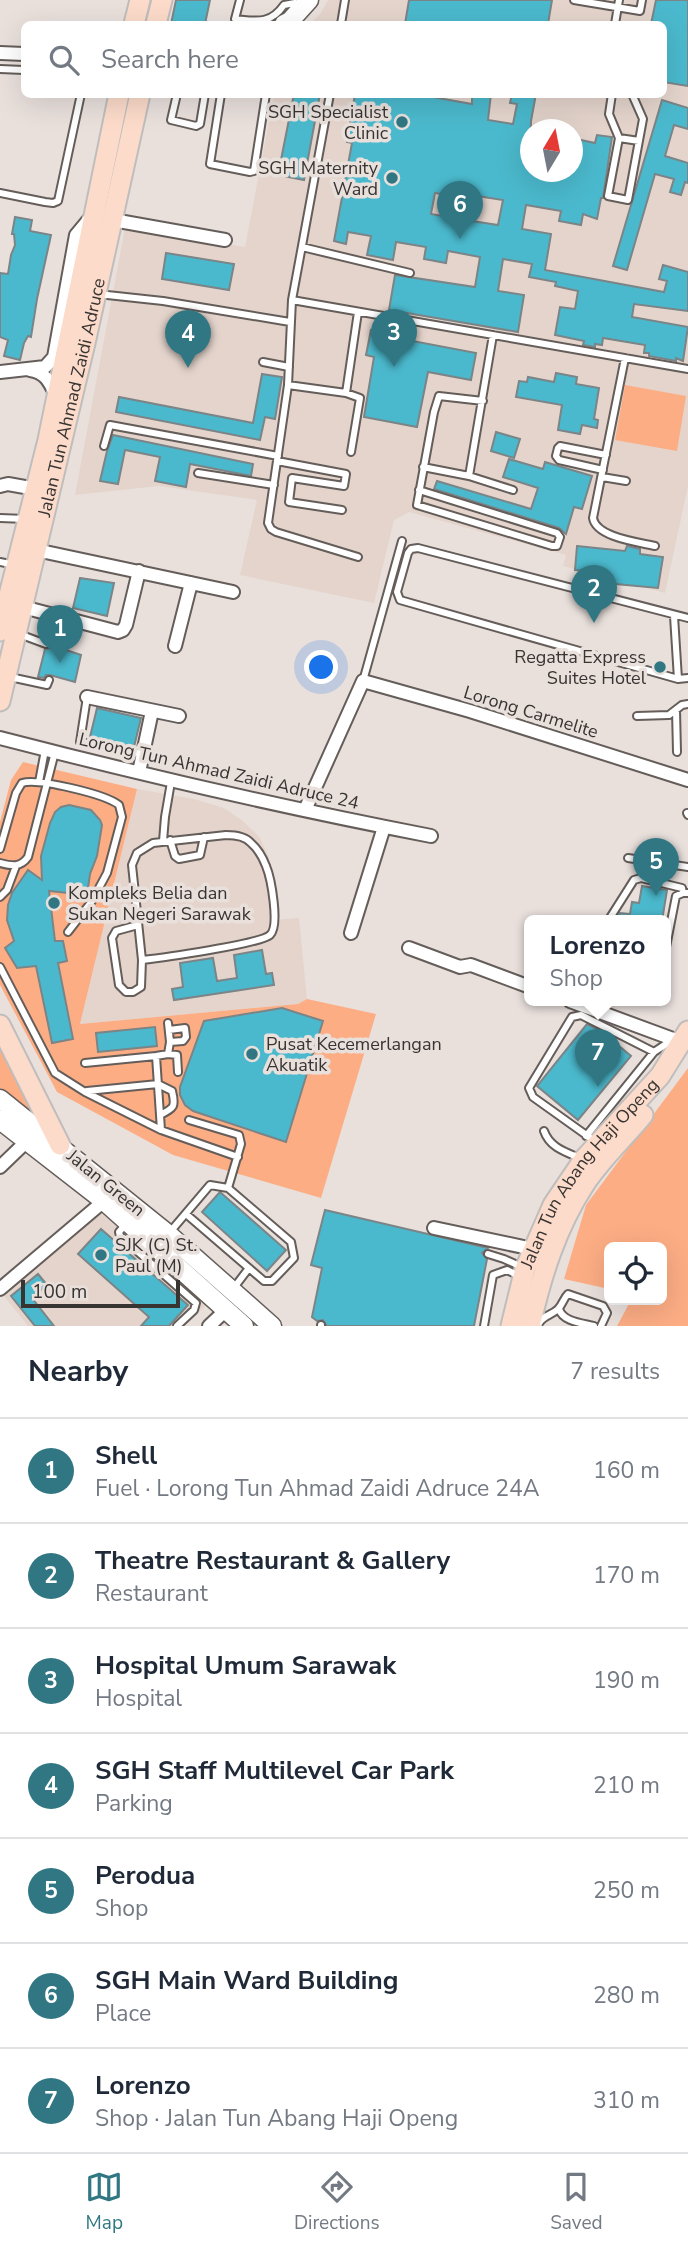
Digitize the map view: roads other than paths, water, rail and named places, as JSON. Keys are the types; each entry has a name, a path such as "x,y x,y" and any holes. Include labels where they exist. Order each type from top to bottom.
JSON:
{"main road":[{"path":"135,21 141,0"},
{"path":"141,0 141,21"},
{"path":"287,21 300,3"},
{"name":"Jalan Tun Ahmad Zaidi Adruce","path":"8,632 23,607 96,294 119,98"},
{"name":"Jalan Tun Ahmad Zaidi Adruce","path":"0,701 6,677 8,564 28,519 61,375 104,217 141,99"},
{"path":"0,1025 60,1146"},
{"name":"Jalan Tun Abang Haji Openg","path":"511,1326 524,1273 553,1205 584,1159 593,1140 660,1076 683,1041"},
{"name":"Jalan Tun Abang Haji Openg","path":"530,1326 540,1282 568,1211 585,1183 670,1082 683,1041"},
{"name":"Jalan Green","path":"0,1099 169,1234 272,1326"},
{"name":"Jalan Green","path":"0,1120 128,1222 179,1278 226,1310 244,1326"}],"street":[{"path":"0,53 21,54"},
{"path":"61,375 54,357 76,235 104,217 225,240"},
{"path":"0,372 45,367 54,357"},
{"path":"26,370 38,371 45,376 57,397"},
{"path":"0,486 8,484 36,489"},
{"path":"36,550 233,592"},
{"path":"23,607 118,632 123,630 129,617 139,571"},
{"path":"175,646 191,583"},
{"path":"305,810 363,681"},
{"name":"Lorong Carmelite","path":"363,681 470,711 688,780"},
{"path":"87,697 179,716"},
{"path":"139,772 152,711"},
{"name":"Lorong Tun Ahmad Zaidi Adruce 24","path":"0,738 171,782 430,836"},
{"path":"351,933 384,827"},
{"path":"409,948 460,967 471,965 524,985"},
{"path":"584,1006 683,1041"},
{"path":"0,1167 27,1141"},
{"path":"0,1289 104,1201"},
{"path":"434,1228 533,1249"},
{"path":"209,1326 226,1310"}],"lane":[{"path":"234,21 240,0"},
{"path":"342,21 345,0"},
{"path":"574,0 618,4 640,11 642,0"},
{"path":"265,21 277,15 284,5 300,3"},
{"path":"0,69 21,70"},
{"path":"0,193 45,202 58,201 80,98"},
{"path":"176,98 171,120 196,126 200,124 204,98"},
{"path":"220,98 210,164 252,172 265,98"},
{"path":"329,98 292,300 288,385 268,523 271,529 358,557"},
{"path":"611,98 609,114 619,138 608,196 628,200 643,119 634,98"},
{"path":"619,138 639,141"},
{"path":"302,247 410,273"},
{"path":"96,294 163,301 290,322"},
{"path":"292,300 688,369"},
{"path":"346,393 358,312"},
{"path":"469,476 493,335"},
{"path":"625,358 593,518 594,525 600,532 655,546"},
{"path":"263,362 289,367"},
{"path":"288,385 357,396 360,402 351,452"},
{"path":"419,490 557,533 560,537 557,546 539,543 419,506 417,503 419,490 423,467 439,396 483,401"},
{"path":"104,446 110,425 346,474 344,485 275,476"},
{"path":"606,455 560,446 556,456 559,460 626,481"},
{"path":"423,467 469,476 513,490"},
{"path":"198,473 274,485"},
{"path":"292,478 289,502 342,510"},
{"path":"0,519 28,519"},
{"path":"363,681 402,541"},
{"path":"688,618 418,548 411,549 408,553 397,592 400,600 678,679 688,678"},
{"path":"674,616 678,679"},
{"path":"8,632 46,644"},
{"path":"6,677 47,685 49,680"},
{"path":"77,757 87,697"},
{"path":"638,716 669,715 682,705 688,704"},
{"path":"676,710 677,752"},
{"path":"80,742 143,754"},
{"path":"39,782 50,751"},
{"path":"0,897 7,890 16,866 26,860 30,851 48,784 50,751"},
{"path":"0,849 18,788 22,783 29,781 48,784 105,797 119,805 122,811 112,856 101,886 68,932"},
{"path":"171,782 165,817 167,841 175,856 179,859 200,855 204,837"},
{"path":"138,925 116,931 113,938 119,985 126,992 141,988 142,960 132,865 141,849 153,843 167,841 239,836 245,838 263,858 269,874 274,912 274,930 265,938 142,960"},
{"path":"628,858 688,867"},
{"path":"0,863 16,866"},
{"path":"612,915 634,880 641,878 682,888 686,893 676,896 671,922"},
{"path":"0,967 55,1073 161,1130 238,1157"},
{"path":"654,1052 581,1015 572,1017 529,1088 533,1097 593,1140 654,1052 683,1041"},
{"path":"168,1054 169,1026 185,1028 187,1037 183,1041 170,1041"},
{"path":"85,1063 168,1054 177,1055 178,1072"},
{"path":"156,1056 161,1130"},
{"path":"85,1091 158,1084 172,1091 174,1105 160,1115"},
{"path":"189,1120 239,1135 242,1144 228,1188"},
{"path":"544,1131 547,1141 559,1150 584,1159"},
{"path":"169,1234 210,1185 228,1188 291,1242 294,1249 293,1258 272,1280 264,1282 186,1214"},
{"path":"488,1254 504,1259 524,1273"},
{"path":"232,1291 249,1268"},
{"path":"484,1326 492,1275 508,1270 524,1273"},
{"path":"177,1326 197,1306 179,1278"},
{"path":"537,1326 542,1318 559,1309 568,1294 606,1309 605,1323 601,1326"},
{"path":"559,1309 567,1319 594,1326"}],"place":[{"name":"SGH Specialist Clinic","path":"402,122"},
{"name":"SGH Maternity Ward","path":"392,178"},
{"name":"SGH Main Ward Building","path":"460,239"},
{"name":"Hospital Umum Sarawak","path":"394,367"},
{"name":"SGH Staff Multilevel Car Park","path":"188,368"},
{"name":"Theatre Restaurant & Gallery","path":"594,623"},
{"name":"Shell","path":"60,663"},
{"name":"Regatta Express Suites Hotel","path":"660,667"},
{"name":"Perodua","path":"656,896"},
{"name":"Kompleks Belia dan Sukan Negeri Sarawak","path":"54,903"},
{"name":"Pusat Kecemerlangan Akuatik","path":"252,1054"},
{"name":"Lorenzo","path":"598,1087"},
{"name":"SJK (C) St. Paul (M)","path":"101,1255"}]}
